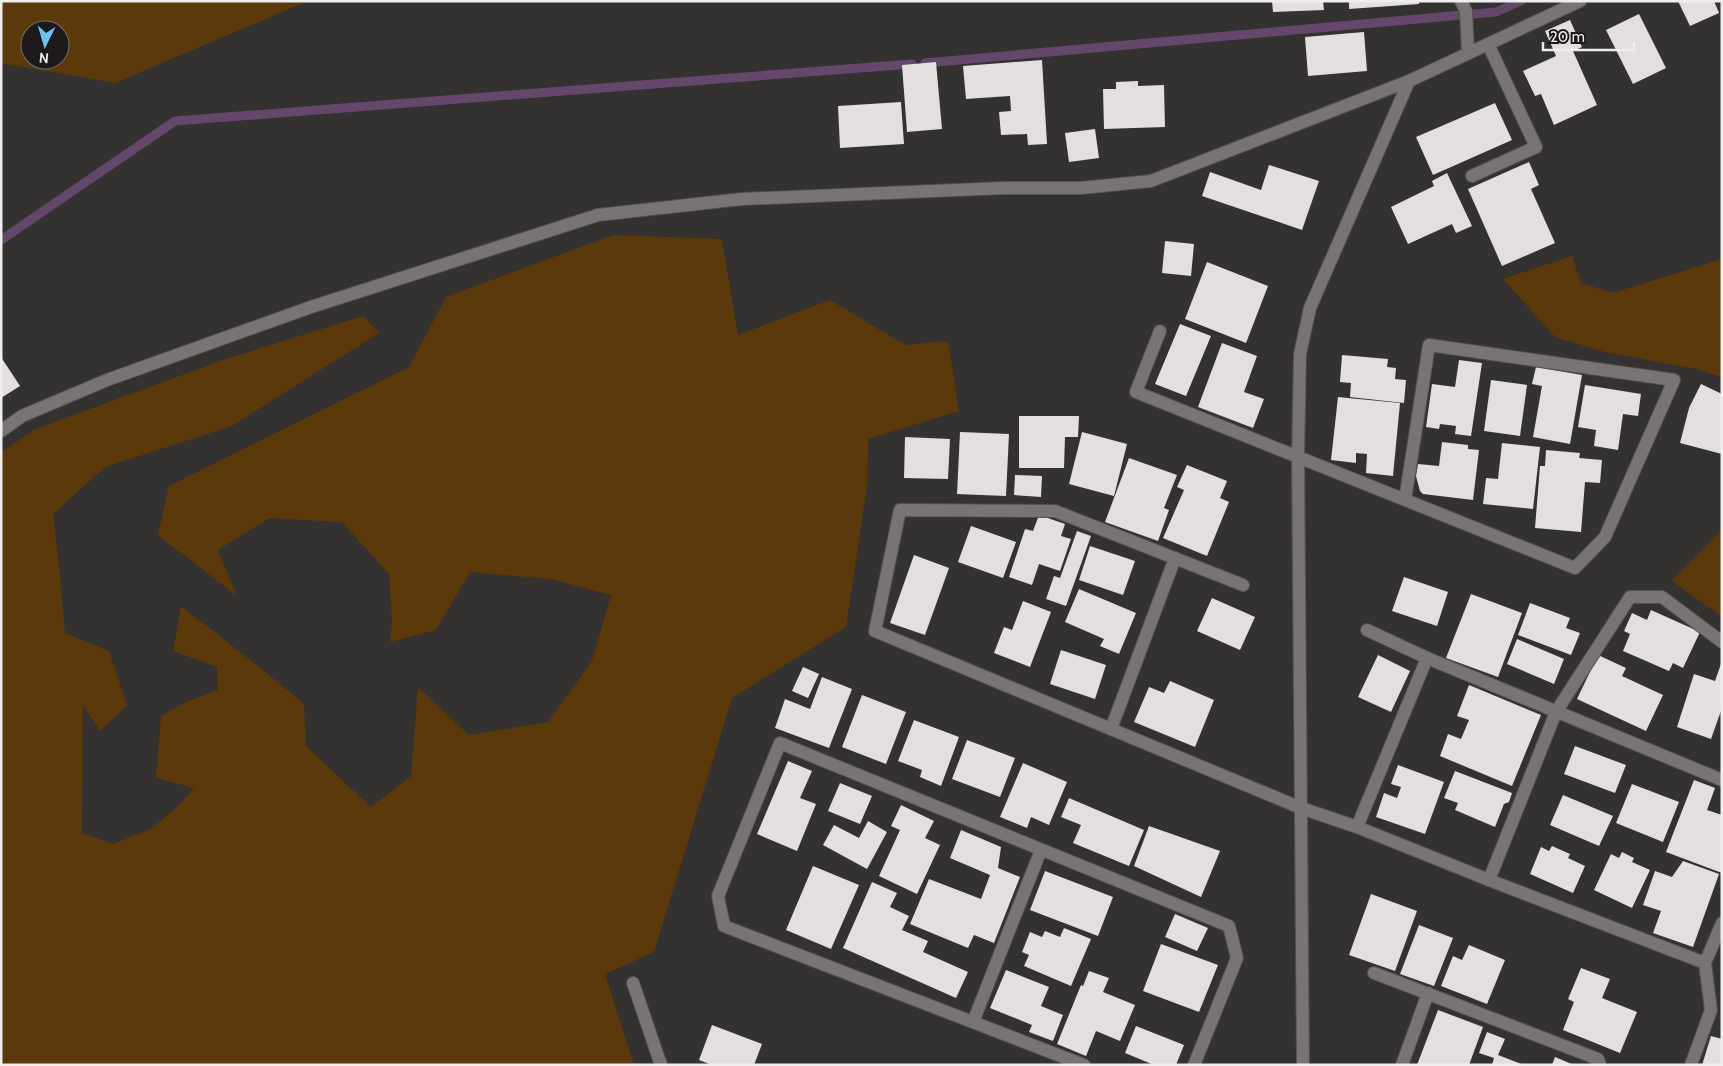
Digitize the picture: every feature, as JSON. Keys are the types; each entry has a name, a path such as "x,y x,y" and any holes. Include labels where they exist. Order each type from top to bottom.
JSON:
{"street":[{"path":"1,431 22,416 107,380 311,307 598,215 742,199 1003,188 1080,188 1151,181 1409,81 1580,1"},
{"path":"1465,12 1468,53"},
{"path":"1472,176 1536,147 1488,44"},
{"path":"1303,1065 1298,456 1300,354 1310,308 1409,81"},
{"path":"1160,331 1136,392 1298,456 1405,500 1575,568 1605,538 1674,380 1429,345 1405,500"},
{"path":"1243,585 1055,511 900,510 876,631 1301,808 1356,827 1705,963"},
{"path":"1111,729 1176,558"},
{"path":"1489,880 1556,712 1630,597 1662,597 1722,642"},
{"path":"1367,630 1427,658 1722,780"},
{"path":"1356,827 1427,658"},
{"path":"1084,1065 724,926 718,896 780,743 1229,926 1236,958 1194,1065"},
{"path":"974,1022 1041,850"},
{"path":"1691,1065 1711,1010 1705,963 1722,923"},
{"path":"1374,972 1598,1059 1600,1065"},
{"path":"633,983 661,1065"},
{"path":"1402,1065 1428,993"}],"shaded area":[{"path":"1,1 308,1 115,83 41,70 70,70 70,20 20,20 20,66 1,63"},
{"path":"613,235 722,239 738,335 830,300 905,345 948,341 959,411 868,439 867,486 846,627 732,698 654,952 605,974 634,1065 1,1065 1,453 33,430 223,360 363,316 379,333 232,426 105,467 53,514 65,633 109,651 127,705 100,731 83,705 82,833 113,844 151,829 178,806 194,788 156,778 161,716 184,703 218,690 217,667 173,651 181,606 304,704 306,746 371,807 411,776 418,687 469,735 548,722 592,661 611,595 551,579 470,572 436,630 390,642 392,623 389,574 342,522 269,518 218,550 237,596 158,535 169,486 409,367 446,297"},
{"path":"1572,256 1581,283 1613,293 1722,259 1722,377 1696,369 1605,352 1555,337 1503,279"},
{"path":"1722,529 1722,617 1672,581"}],"building":[{"path":"1272,1 1323,1 1324,10 1273,12"},
{"path":"1349,1 1419,1 1419,4 1349,9"},
{"path":"1678,1 1714,1 1719,13 1690,26"},
{"path":"1639,14 1666,68 1633,84 1606,30"},
{"path":"1570,20 1582,47 1573,51 1597,105 1554,125 1541,94 1535,96 1523,71 1556,56 1545,31"},
{"path":"1364,32 1367,71 1308,76 1305,37"},
{"path":"1042,60 1047,144 1028,145 1027,134 1001,135 999,112 1011,111 1010,96 966,99 963,66"},
{"path":"936,62 942,129 907,132 902,65"},
{"path":"1138,81 1138,86 1164,85 1165,127 1104,129 1103,89 1116,89 1116,82"},
{"path":"901,102 904,144 840,148 838,106"},
{"path":"1495,103 1512,140 1433,175 1416,137"},
{"path":"1095,129 1099,158 1069,162 1065,133"},
{"path":"1529,162 1539,185 1531,189 1555,243 1502,266 1468,189"},
{"path":"1269,165 1319,181 1302,230 1202,196 1210,172 1261,190"},
{"path":"1447,173 1472,226 1456,233 1452,224 1408,244 1391,207 1434,186 1432,181"},
{"path":"1165,241 1194,244 1191,276 1162,273"},
{"path":"1207,262 1268,286 1246,343 1185,319"},
{"path":"1180,324 1211,336 1186,396 1155,384"},
{"path":"1222,343 1257,356 1244,392 1264,399 1253,428 1198,407"},
{"path":"1342,355 1388,359 1387,367 1396,368 1395,379 1406,380 1404,403 1350,397 1351,383 1340,382"},
{"path":"1,357 20,386 1,398"},
{"path":"1459,360 1482,363 1471,436 1455,434 1456,426 1440,424 1439,429 1426,427 1432,384 1455,387"},
{"path":"1536,367 1582,375 1570,444 1533,437 1542,386 1532,384"},
{"path":"1491,380 1527,385 1520,436 1484,431"},
{"path":"1701,384 1722,394 1722,454 1680,443 1689,408"},
{"path":"1585,385 1641,394 1638,416 1623,414 1618,450 1594,446 1596,430 1578,427"},
{"path":"1338,397 1400,403 1393,476 1366,473 1367,454 1356,453 1356,463 1331,460"},
{"path":"1019,416 1079,416 1078,437 1065,437 1064,468 1019,468"},
{"path":"960,432 1009,434 1006,496 957,494"},
{"path":"1082,432 1127,444 1114,496 1069,484"},
{"path":"905,437 950,439 948,479 904,478"},
{"path":"1442,442 1468,445 1468,449 1479,450 1473,500 1423,494 1420,491 1416,476 1418,464 1439,466"},
{"path":"1502,443 1540,447 1533,509 1483,504 1486,478 1498,479"},
{"path":"1546,450 1580,453 1579,458 1602,460 1600,483 1585,482 1581,532 1535,528 1540,466 1545,466"},
{"path":"1129,458 1177,475 1164,508 1169,510 1158,541 1105,522"},
{"path":"1187,465 1227,481 1220,498 1229,502 1207,556 1163,538 1184,490 1177,487"},
{"path":"1015,475 1042,476 1041,497 1014,495"},
{"path":"1039,515 1065,524 1061,536 1071,539 1060,571 1039,564 1032,585 1009,577 1025,529 1033,531"},
{"path":"971,526 1016,542 1003,578 958,562"},
{"path":"1077,531 1091,536 1066,606 1046,599 1054,576 1060,578"},
{"path":"1090,546 1135,561 1123,595 1079,580"},
{"path":"914,555 949,568 925,635 890,623"},
{"path":"1404,577 1448,592 1437,626 1392,611"},
{"path":"1079,589 1136,613 1119,654 1100,646 1104,639 1065,622"},
{"path":"1471,594 1522,613 1498,677 1446,658"},
{"path":"1212,598 1255,617 1240,650 1197,631"},
{"path":"1023,601 1051,612 1030,667 994,653 1004,627 1012,630"},
{"path":"1530,603 1570,618 1566,628 1580,633 1571,655 1518,635"},
{"path":"1651,610 1700,632 1683,668 1673,663 1669,671 1623,651 1630,634 1624,631 1632,613 1647,620"},
{"path":"1517,639 1564,659 1554,684 1507,664"},
{"path":"1061,650 1106,665 1095,699 1050,684"},
{"path":"1378,655 1410,671 1391,712 1358,697"},
{"path":"1598,655 1626,668 1622,676 1663,695 1646,731 1577,699"},
{"path":"1722,661 1722,708 1711,739 1677,727 1694,674 1715,681"},
{"path":"803,667 819,674 808,698 792,691"},
{"path":"822,677 852,689 829,748 775,728 785,699 810,709"},
{"path":"1170,681 1214,700 1195,747 1134,722 1149,687 1164,693"},
{"path":"1469,685 1541,715 1512,786 1440,756 1448,734 1461,739 1469,720 1457,716"},
{"path":"862,695 906,712 886,764 842,747"},
{"path":"914,720 959,737 941,786 920,777 922,770 898,761"},
{"path":"967,740 1015,758 1000,797 952,779"},
{"path":"1575,746 1626,765 1615,793 1564,774"},
{"path":"788,761 812,771 800,798 816,804 797,851 757,834"},
{"path":"1023,763 1067,782 1049,825 1031,817 1027,828 1000,817"},
{"path":"1398,765 1444,782 1425,834 1376,817 1384,793 1397,798 1401,787 1391,784"},
{"path":"1455,771 1512,793 1509,802 1504,804 1495,827 1455,810 1458,803 1444,798"},
{"path":"1694,780 1715,788 1707,810 1722,815 1722,873 1666,852"},
{"path":"840,783 872,796 860,824 828,811"},
{"path":"1632,784 1679,802 1663,842 1616,823"},
{"path":"1563,795 1613,816 1599,846 1550,825"},
{"path":"1069,798 1144,830 1129,866 1073,843 1081,825 1061,817"},
{"path":"901,805 934,821 925,838 940,845 917,894 879,876 900,830 891,826"},
{"path":"868,821 887,832 867,869 823,845 834,825 859,838"},
{"path":"1149,826 1220,851 1201,897 1134,866"},
{"path":"961,830 1001,847 998,868 1020,877 994,943 974,935 968,948 910,924 929,879 981,899 990,875 950,858"},
{"path":"1552,846 1570,854 1568,858 1585,866 1573,893 1530,874 1541,847 1549,851"},
{"path":"1622,852 1634,858 1632,862 1650,870 1632,908 1594,890 1611,854 1619,858"},
{"path":"1683,861 1719,874 1693,947 1653,933 1661,911 1643,905 1655,871 1672,877"},
{"path":"813,866 859,885 831,949 786,930"},
{"path":"1045,871 1113,897 1098,936 1030,910"},
{"path":"872,882 897,893 890,907 909,916 902,930 928,941 923,952 968,972 956,998 843,948"},
{"path":"1371,894 1417,911 1395,971 1349,955"},
{"path":"1175,914 1208,928 1197,951 1165,937"},
{"path":"1419,925 1453,938 1434,986 1400,974"},
{"path":"1064,928 1091,939 1071,986 1024,966 1029,955 1022,952 1030,932 1042,937 1045,931 1060,937"},
{"path":"1161,944 1218,965 1199,1012 1143,991"},
{"path":"1469,945 1505,960 1487,1004 1441,986 1453,956 1462,960"},
{"path":"1581,968 1610,979 1602,998 1637,1012 1620,1053 1563,1030 1574,1002 1568,999"},
{"path":"1006,970 1049,987 1041,1006 1063,1015 1053,1041 1029,1032 1032,1025 990,1008"},
{"path":"1089,971 1109,978 1103,992 1135,1005 1120,1041 1096,1031 1086,1056 1057,1044 1081,985 1083,986"},
{"path":"1438,1010 1483,1027 1469,1065 1417,1065"},
{"path":"712,1025 762,1044 754,1065 712,1065 699,1060"},
{"path":"1136,1026 1184,1045 1176,1065 1154,1065 1125,1053"},
{"path":"1487,1032 1505,1039 1498,1055 1524,1065 1492,1065 1494,1058 1479,1053"},
{"path":"1711,1036 1722,1039 1722,1065 1702,1065"},
{"path":"1555,1057 1574,1065 1552,1065"}],"waterway":[{"path":"925,63 1496,12 1521,1"},
{"path":"1,240 175,121 912,64"}]}
